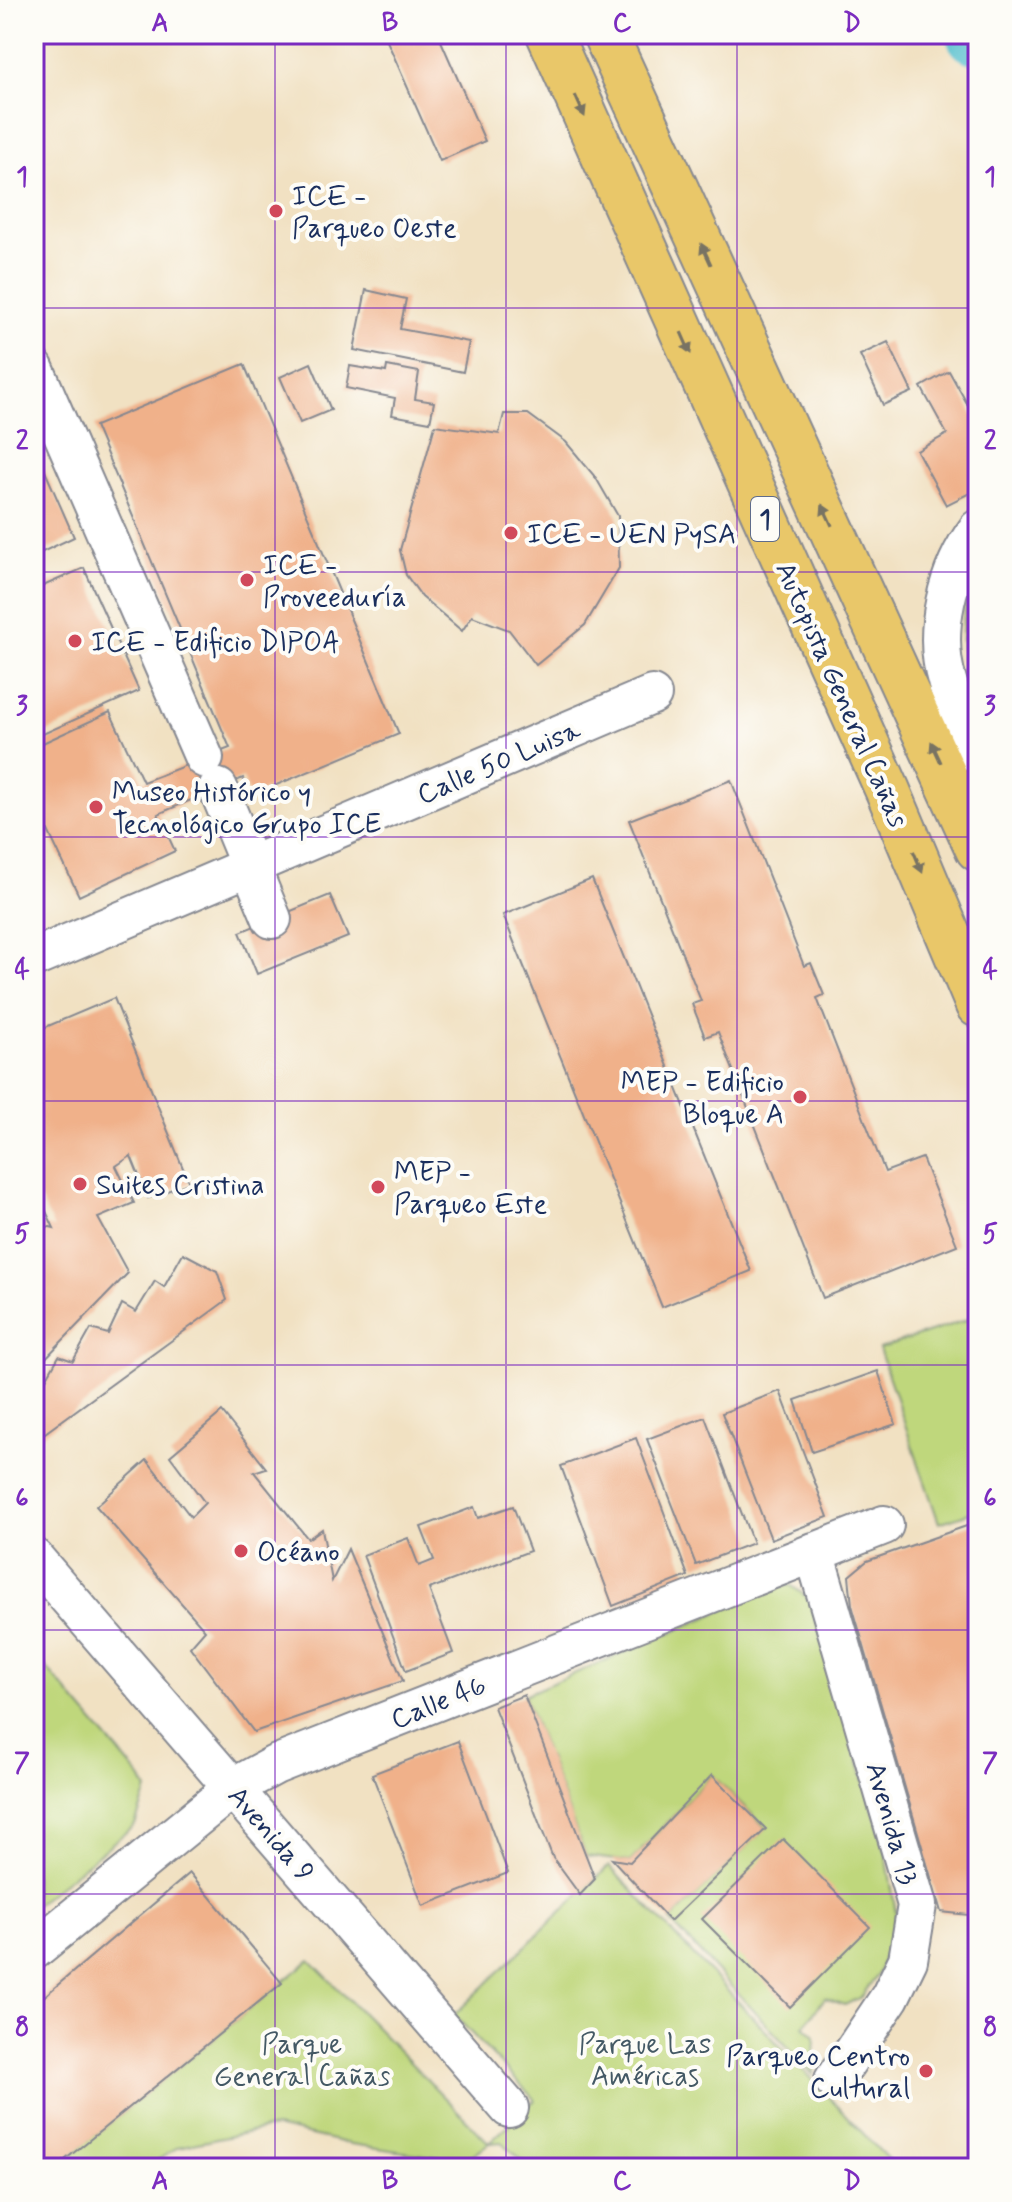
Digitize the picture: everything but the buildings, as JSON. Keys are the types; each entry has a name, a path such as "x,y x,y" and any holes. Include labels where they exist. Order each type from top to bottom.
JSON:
{"highway":[{"name":"Autopista General Cañas","path":"549,34 888,791 978,1005"},
{"name":"Autopista General Cañas","path":"605,34 978,849"}],"street":[{"path":"34,368 272,919"},
{"path":"978,529 953,574 942,619 946,680 978,755"},
{"name":"Calle 50 Luisa","path":"34,958 652,695"},
{"name":"Calle 46","path":"34,1950 233,1788 275,1765 884,1525"},
{"name":"Avenida 13","path":"814,1552 917,1905 908,1960 902,1973 890,1997 834,2080"},
{"name":"Avenida 9","path":"34,1558 509,2108"}],"green space":[{"path":"978,571 978,710 966,676 962,640 965,605"},
{"path":"978,1316 978,1510 939,1523 879,1349"},
{"path":"790,1585 810,1599 886,1853 896,1914 879,1972 861,1997 845,2005 825,1998 804,2026 815,2036 813,2074 670,1921 766,1828 712,1775 630,1862 586,1856 524,1695 780,1586"},
{"path":"34,1653 141,1778 147,1790 135,1825 34,1906"},
{"name":"Parque Las Américas","path":"609,1866 896,2168 525,2168 524,2162 502,2142 489,2143 535,2100 454,2015"},
{"name":"Parque General Cañas","path":"310,1960 489,2143 464,2161 351,2144 275,2127 178,2147 146,2168 64,2168 59,2164"}],"place":[{"name":"ICE - Parqueo Oeste","path":"276,211"},
{"name":"ICE - UEN PySA","path":"511,533"},
{"name":"ICE - Proveeduría","path":"247,580"},
{"name":"ICE - Edificio DIPOA","path":"75,641"},
{"name":"Museo Histórico y Tecnológico Grupo ICE","path":"96,807"},
{"name":"MEP - Edificio Bloque A","path":"800,1097"},
{"name":"Suites Cristina","path":"80,1184"},
{"name":"MEP - Parqueo Este","path":"378,1187"},
{"name":"Océano","path":"241,1551"},
{"name":"Parqueo Centro Cultural","path":"926,2071"}]}
